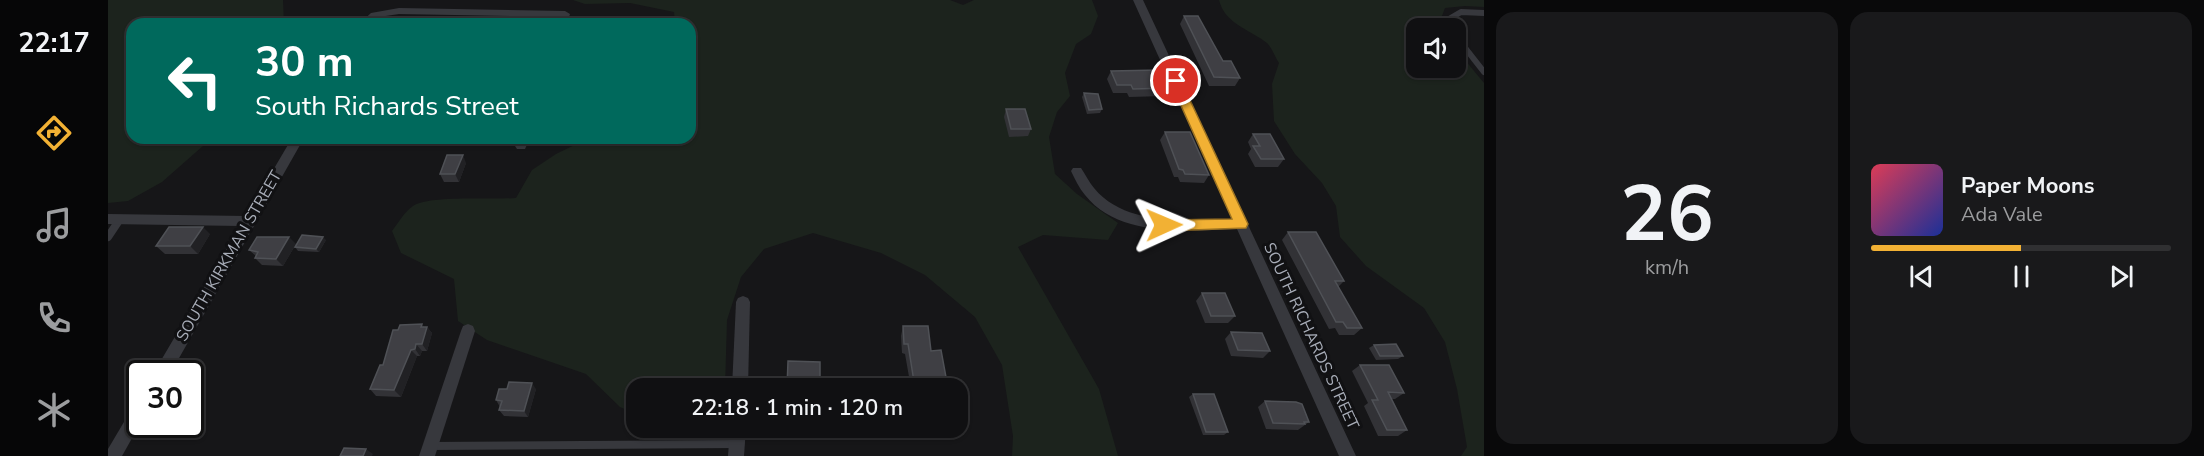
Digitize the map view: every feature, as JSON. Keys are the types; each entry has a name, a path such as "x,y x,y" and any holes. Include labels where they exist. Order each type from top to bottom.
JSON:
{"street":[{"name":"SOUTH RICHARDS STREET","path":"1138,0 1348,456"},
{"path":"372,18 385,12 399,11 542,18"},
{"name":"SOUTH KIRKMAN STREET","path":"169,360 294,144"},
{"path":"1077,171 1083,185 1094,198 1126,218 1164,225 1241,224"},
{"path":"114,219 249,221"},
{"path":"740,378 743,302"},
{"path":"429,451 468,332"},
{"path":"113,456 126,434"}],"lane":[{"path":"1450,18 1460,12 1484,13"},
{"path":"1466,49 1484,72"},
{"path":"108,237 114,219"},
{"path":"429,451 737,442"}],"shaded area":[{"path":"108,0 283,0 284,18 126,18 126,144 205,144 162,182 128,201 108,203"},
{"path":"573,0 950,0 963,5 974,0 1092,0 1098,16 1091,34 1076,44 1065,73 1070,96 1057,112 1049,137 1055,174 1077,194 1118,223 1108,240 1043,235 1018,247 1099,389 1118,456 1012,456 1013,436 1002,365 975,317 925,275 881,253 813,233 764,249 741,277 727,320 725,378 626,378 626,410 620,407 586,374 487,340 458,321 454,279 401,253 392,231 410,208 433,200 516,198 532,170 577,144 696,144 696,18 674,18 674,12 630,3 585,4"},
{"path":"1219,0 1484,0 1484,7 1445,8 1441,18 1406,18 1406,78 1466,78 1466,61 1484,83 1484,456 1461,456 1467,447 1457,389 1445,342 1424,308 1366,266 1340,237 1336,206 1322,183 1295,154 1274,121 1272,84 1279,63 1267,43 1238,25 1226,15"}],"building":[{"path":"1184,16 1198,16 1223,61 1231,61 1240,78 1214,77"},
{"path":"1160,70 1169,88 1133,89 1131,85 1117,85 1111,71"},
{"path":"1084,93 1098,94 1102,109 1089,110"},
{"path":"1006,109 1025,109 1031,129 1011,129"},
{"path":"1165,132 1190,132 1209,175 1185,174 1179,169"},
{"path":"1253,134 1270,134 1284,159 1261,159 1253,146 1260,146"},
{"path":"447,155 463,155 455,174 440,174"},
{"path":"169,227 203,227 190,246 156,246"},
{"path":"1288,232 1316,232 1344,281 1335,281 1362,328 1347,328 1343,322 1336,322"},
{"path":"302,235 323,237 316,249 295,247"},
{"path":"257,237 289,237 276,259 255,258 258,252 249,250"},
{"path":"1202,293 1225,293 1235,316 1211,316"},
{"path":"422,324 421,327 427,327 422,344 416,344 415,349 411,350 394,390 370,389 380,365 383,365 393,330 398,330 400,325"},
{"path":"903,326 928,326 931,351 941,350 946,378 913,378 908,344 904,344"},
{"path":"1231,332 1262,333 1270,351 1238,350"},
{"path":"1396,344 1403,356 1380,356 1374,345"},
{"path":"788,361 820,362 820,378 787,378"},
{"path":"1360,365 1389,365 1404,393 1388,392 1407,430 1387,430 1372,400 1378,400"},
{"path":"509,382 532,383 524,411 499,410 502,401 496,400 499,389 507,389"},
{"path":"1193,394 1214,394 1228,432 1206,432"},
{"path":"1265,401 1302,404 1309,422 1304,422 1305,424 1273,423"},
{"path":"344,448 366,449 363,456 340,456"}],"route":[{"path":"1164,225 1241,224 1176,81"}]}
